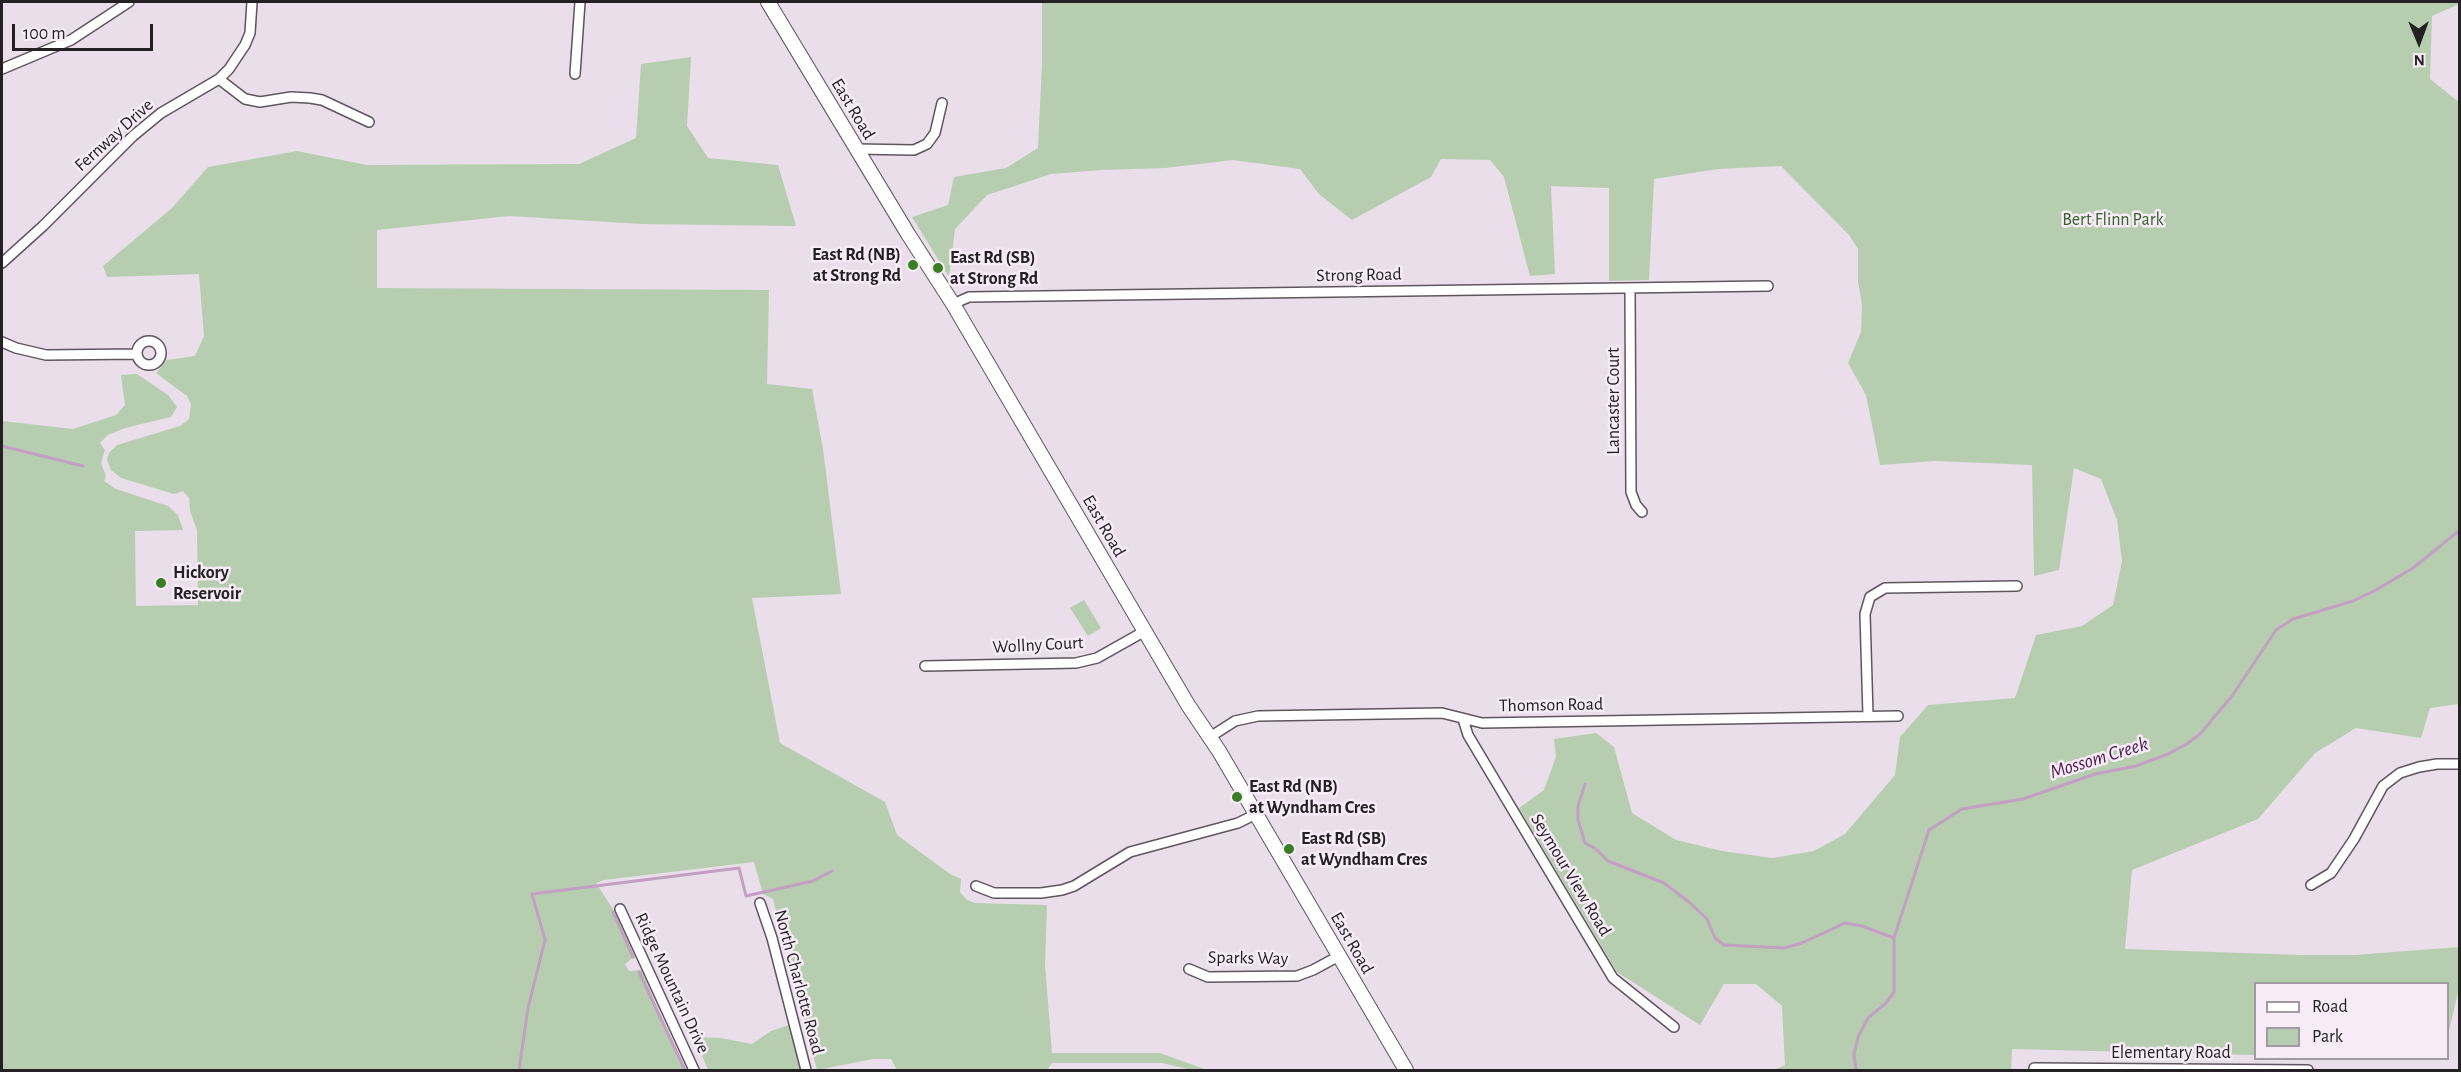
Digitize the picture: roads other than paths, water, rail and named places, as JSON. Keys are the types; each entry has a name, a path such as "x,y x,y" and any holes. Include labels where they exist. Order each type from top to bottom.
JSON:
{"main road":[{"name":"East Road","path":"768,2 953,304 1406,1071"}],"street":[{"path":"2,69 66,43 129,2"},
{"name":"Fernway Drive","path":"2,263 43,226 133,136 161,113 219,79 229,69 245,45 252,19 252,2"},
{"path":"575,74 580,2"},
{"path":"219,79 245,99 260,102 291,97 322,100 369,122"},
{"path":"856,149 914,150 927,144 935,133 942,103"},
{"name":"Strong Road","path":"953,304 969,297 1768,286"},
{"name":"Lancaster Court","path":"1630,288 1631,492 1636,505 1642,512"},
{"path":"2,342 45,355 137,354"},
{"path":"1868,715 1865,614 1870,597 1885,588 2017,586"},
{"name":"Wollny Court","path":"925,666 1076,663 1097,658 1145,631"},
{"name":"Thomson Road","path":"1210,736 1235,721 1258,716 1442,713 1482,723 1898,716"},
{"name":"Seymour View Road","path":"1463,720 1468,735 1613,978 1674,1027"},
{"path":"2311,885 2331,873 2354,839 2383,786 2400,773 2419,767 2460,764"},
{"path":"976,886 994,893 1041,893 1062,890 1074,886 1130,852 1238,823 1256,814"},
{"name":"North Charlotte Road","path":"760,903 772,938 806,1071"},
{"name":"Ridge Mountain Drive","path":"620,909 694,1071"},
{"name":"Sparks Way","path":"1189,969 1208,977 1297,976 1338,956"},
{"name":"Elementary Road","path":"2034,1068 2308,1071"}],"waterway":[{"path":"2,446 83,466"},
{"name":"Mossom Creek","path":"1856,1070 1854,1054 1858,1037 1868,1018 1886,1003 1894,992 1894,938 1929,830 1962,809 2023,799 2095,774 2136,766 2187,744 2200,734 2232,696 2276,630 2293,619 2353,601 2376,590 2413,568 2460,530"},
{"path":"1585,784 1578,806 1578,820 1585,843 1596,849 1608,861 1664,883 1707,919 1715,938 1724,945 1784,948 1802,943 1845,923 1862,926 1894,938"},
{"path":"519,1070 528,1008 545,940 532,894 739,868 746,896 813,881 832,871"},
{"path":"613,912 633,957"},
{"path":"639,972 685,1070"}],"place":[{"name":"East Rd (NB) at Strong Rd","path":"913,265"},
{"name":"East Rd (SB) at Strong Rd","path":"938,268"},
{"name":"Hickory Reservoir","path":"161,583"},
{"name":"East Rd (NB) at Wyndham Cres","path":"1237,797"},
{"name":"East Rd (SB) at Wyndham Cres","path":"1289,849"}],"park label":[{"name":"Bert Flinn Park","path":"2113,220"}]}
